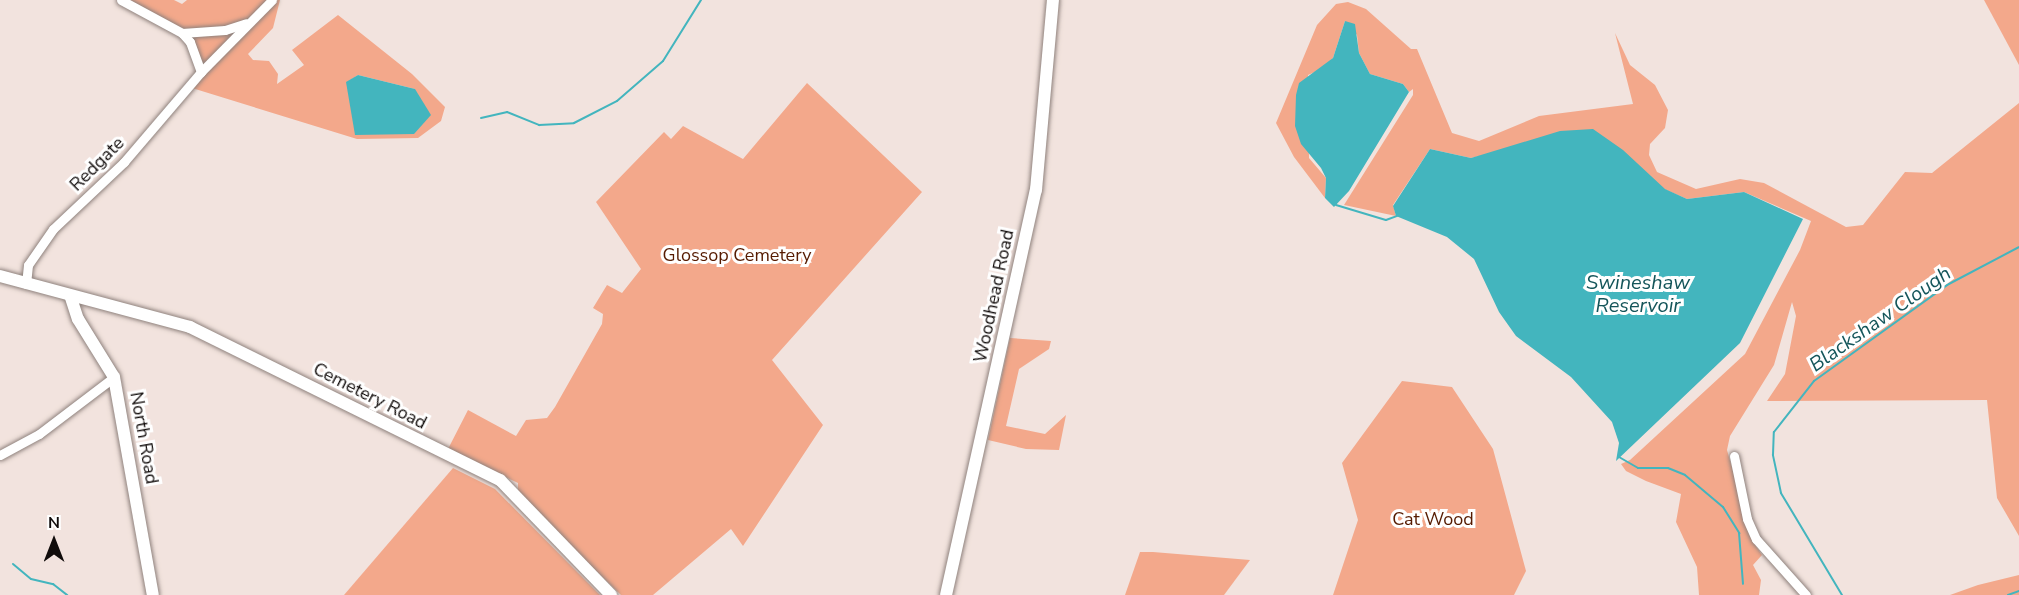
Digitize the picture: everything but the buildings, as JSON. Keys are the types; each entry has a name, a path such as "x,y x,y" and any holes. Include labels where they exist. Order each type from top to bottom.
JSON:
{"street":[{"path":"122,0 182,33 190,42 201,72"},
{"name":"Redgate","path":"26,284 28,265 39,245 124,162 246,23 273,0"},
{"name":"Woodhead Road","path":"946,595 1036,190 1053,0"},
{"path":"182,33 225,30 246,23"},
{"name":"Cemetery Road","path":"0,276 71,298 196,330 500,480 611,595"},
{"name":"North Road","path":"71,298 78,319 114,377 153,595"},
{"path":"0,455 39,434 114,377"},
{"path":"1734,456 1753,531 1806,595"}],"green space":[{"path":"126,0 174,0 182,4 187,0 280,0 273,28 248,54 253,60 269,61 278,74 277,84 304,65 292,50 338,15 412,74 445,107 441,121 418,138 357,139 192,88 205,75 193,40","holes":["358,75 415,89 346,83"]},
{"path":"1984,0 2019,0 2019,65"},
{"path":"1348,2 1366,9 1411,49 1417,49 1452,133 1479,141 1539,116 1633,104 1615,33 1630,65 1655,85 1668,110 1665,128 1650,144 1649,155 1657,172 1696,189 1740,179 1764,183 1846,227 1863,225 1905,172 1932,173 2019,103 2019,536 1997,498 1987,400 1767,401 1785,374 1796,316 1792,302 1774,365 1730,436 1727,450 1753,542 1762,555 1753,565 1761,580 1759,595 1699,595 1697,567 1676,522 1681,494 1626,471 1621,464 1630,460 1745,354 1800,250 1811,221 1744,192 1687,199 1664,189 1650,177 1488,154 1471,158 1430,149 1393,205 1396,216 1344,205 1413,95 1413,89 1409,92 1403,84 1370,74 1359,53 1357,35 1345,21 1333,58 1324,68 1308,75 1309,158 1326,178 1325,198 1294,157 1276,123 1317,25 1336,4"},
{"name":"Glossop Cemetery","path":"807,83 922,192 772,360 823,425 743,546 731,529 653,595 621,595 518,495 518,483 448,449 468,410 516,436 526,420 547,418 555,407 602,324 603,314 593,308 607,285 622,293 641,269 596,202 664,132 671,139 683,126 743,159"},
{"path":"1010,338 1051,341 1049,349 1019,369 1006,426 1045,434 1066,415 1059,450 1026,449 988,440"},
{"name":"Cat Wood","path":"1402,381 1452,387 1493,449 1526,571 1514,595 1333,595 1358,520 1342,463"},
{"path":"453,468 495,489 600,595 344,595"},
{"path":"1140,552 1250,560 1224,595 1125,595"},
{"path":"2019,575 2019,595 1950,595 1978,585"}],"water":[{"path":"1345,21 1355,24 1359,53 1370,74 1403,84 1409,92 1349,191 1334,207 1325,198 1326,178 1321,168 1301,144 1295,126 1296,95 1299,83 1333,58"},
{"path":"358,75 415,89 431,115 414,134 355,135 346,82"},
{"name":"Swineshaw Reservoir","path":"1593,129 1623,150 1665,189 1687,199 1744,192 1803,219 1740,343 1616,461 1619,443 1612,422 1571,377 1516,336 1499,312 1474,259 1447,237 1396,216 1393,206 1430,149 1471,158 1560,131"}],"waterway":[{"path":"481,118 507,112 539,125 574,123 617,101 663,61 701,0"},
{"path":"1336,205 1386,220 1397,216"},
{"name":"Blackshaw Clough","path":"1842,595 1781,493 1773,455 1774,432 1814,381 1947,285 2019,247"},
{"path":"1619,457 1638,468 1668,468 1685,475 1723,507 1739,533 1743,584"},
{"path":"13,564 31,579 53,584 67,595"},
{"path":"2008,595 2019,591"}]}
